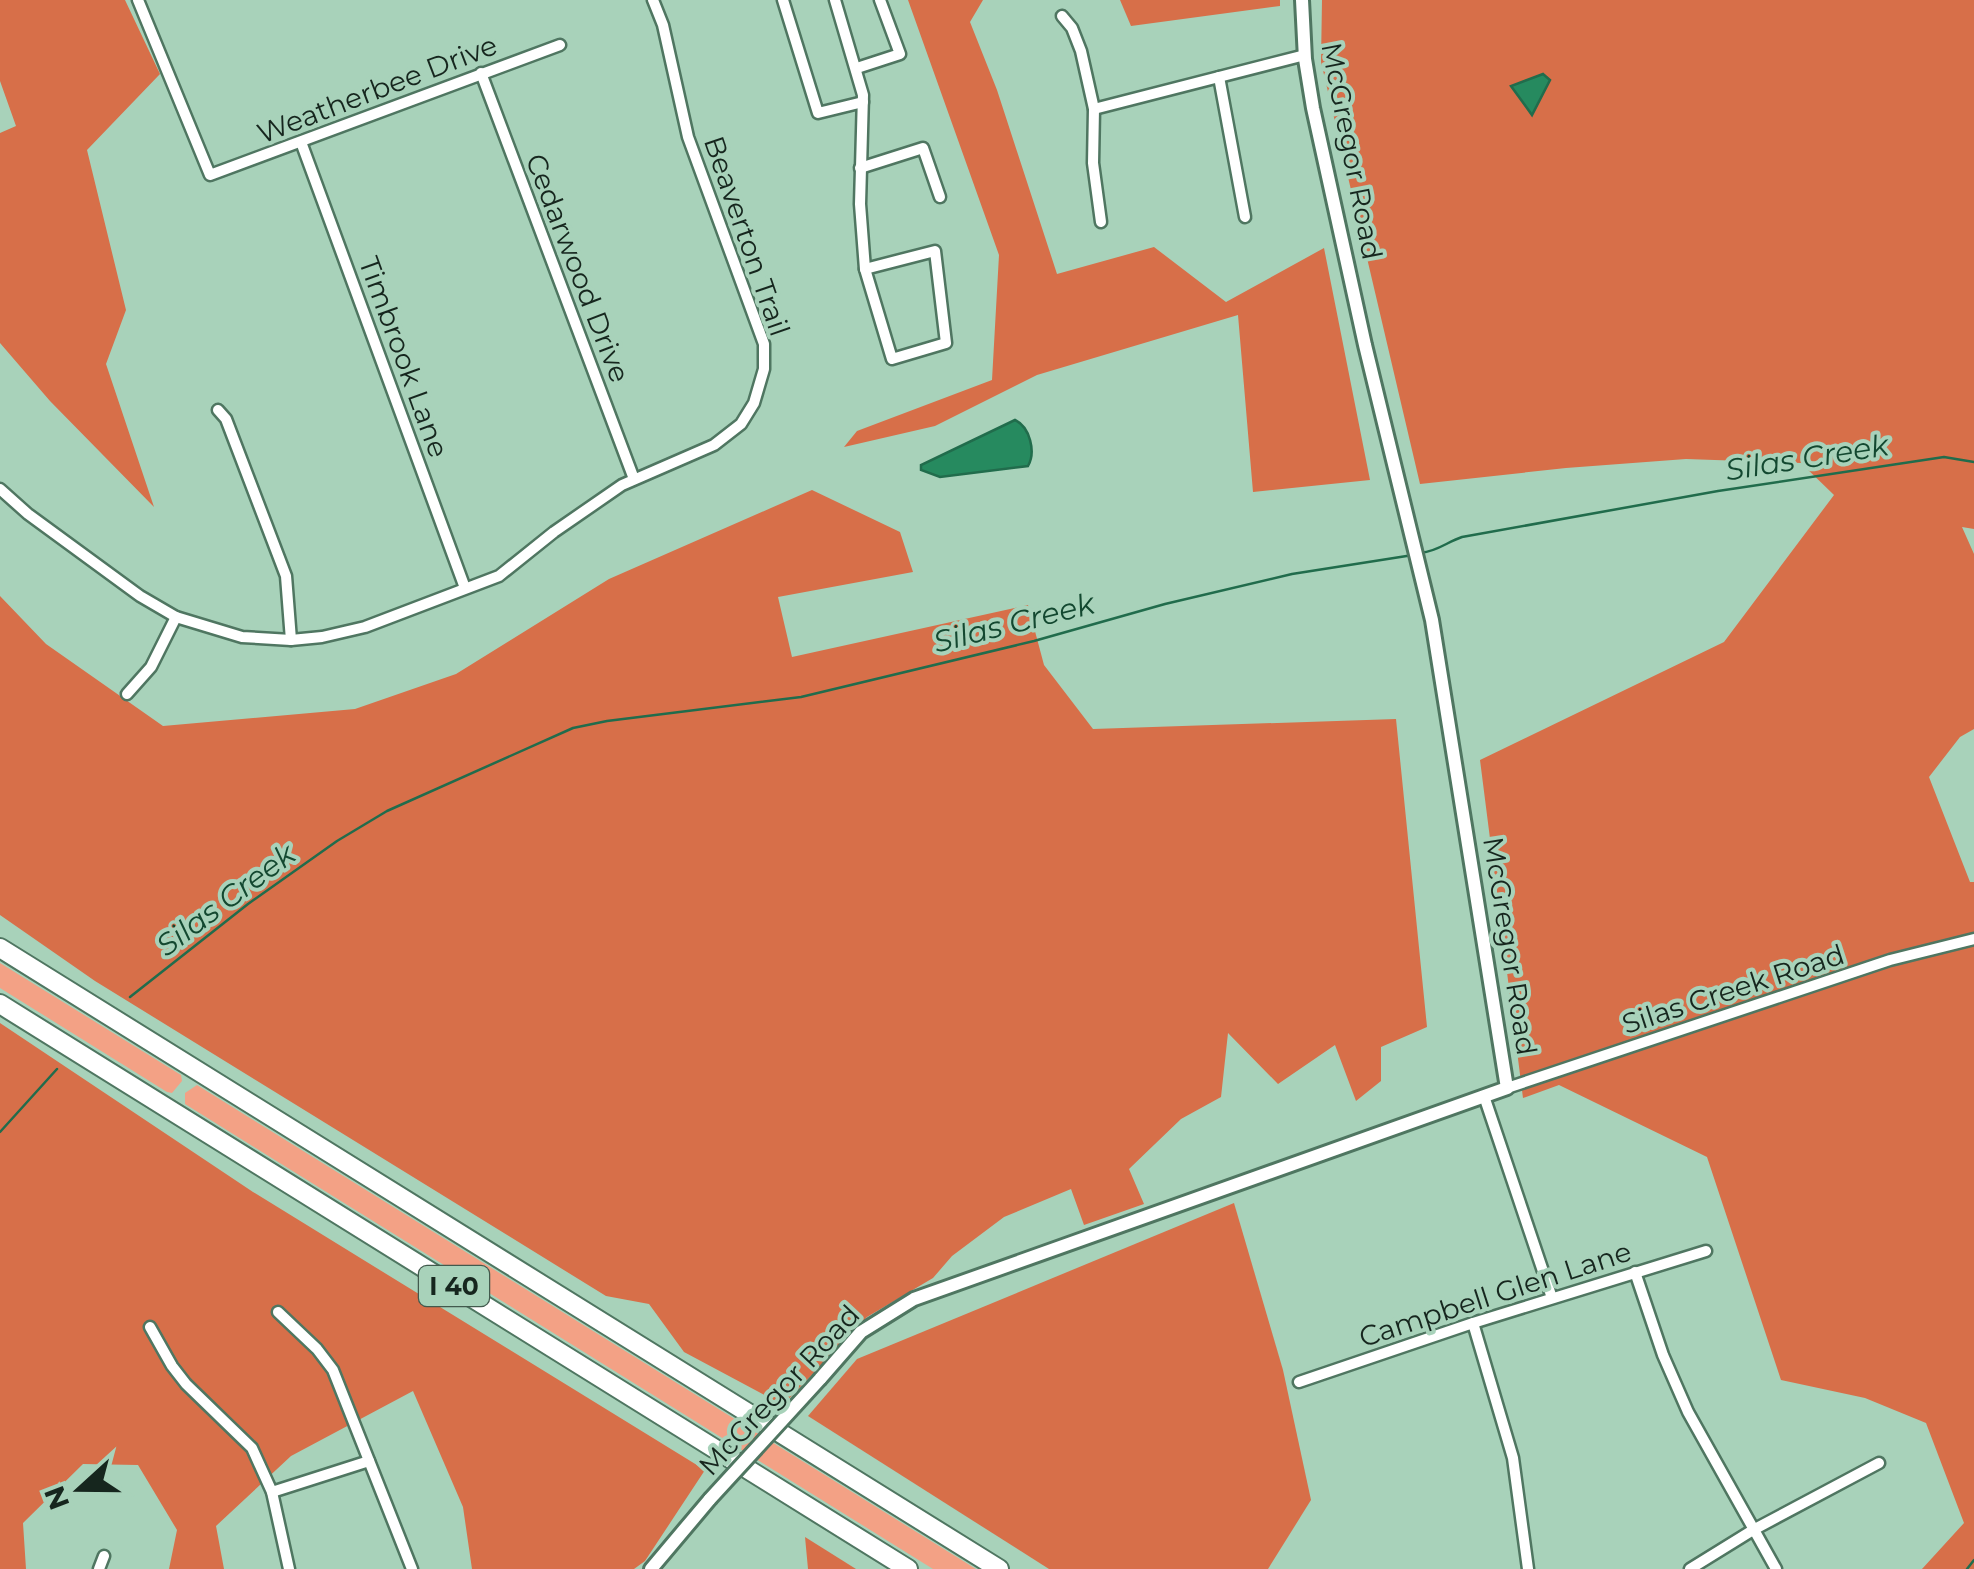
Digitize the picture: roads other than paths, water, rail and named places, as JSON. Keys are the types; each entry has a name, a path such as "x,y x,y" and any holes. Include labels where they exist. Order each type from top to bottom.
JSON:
{"highway":[{"name":"I 40","path":"0,948 999,1569"},
{"name":"I 40","path":"0,1004 908,1569"}],"street":[{"name":"Weatherbee Drive","path":"138,0 210,176 560,45"},
{"name":"Beaverton Trail","path":"0,489 140,596 176,617 220,633 291,640 365,627 499,576 554,532 634,479 714,445 741,424 760,386 765,357 760,328 688,137 653,0"},
{"path":"783,0 818,113 863,102"},
{"path":"835,0 858,68 863,102 861,245 866,269 892,360 946,343 935,251 866,269"},
{"path":"858,68 900,54 880,0"},
{"name":"McGregor Road","path":"651,1569 862,1332 914,1298 1507,1088 1432,620 1313,108 1302,0"},
{"path":"1062,16 1081,50 1094,110 1093,163 1101,222"},
{"path":"1094,110 1305,56"},
{"name":"Cedarwood Drive","path":"480,73 634,479"},
{"path":"1219,77 1244,217"},
{"name":"Timbrook Lane","path":"300,142 465,588"},
{"path":"860,168 923,148 940,197"},
{"path":"218,410 226,419 286,576 291,640"},
{"path":"127,694 151,666 176,617"},
{"name":"Silas Creek Road","path":"1507,1088 1861,970 1974,939"},
{"path":"1484,1096 1552,1298"},
{"name":"Campbell Glen Lane","path":"1299,1382 1472,1323 1706,1251"},
{"path":"1636,1272 1663,1355 1688,1412 1776,1569"},
{"path":"278,1312 318,1349 333,1370 412,1569"},
{"path":"1472,1323 1513,1458 1528,1569"},
{"path":"150,1327 186,1384 252,1448 272,1492 289,1569"},
{"path":"272,1492 369,1460"},
{"path":"1690,1569 1753,1530 1879,1463"},
{"path":"99,1569 104,1556"}],"waterway":[{"name":"Silas Creek","path":"1421,553 1462,537 1718,491 1944,457 1974,462"},
{"name":"Silas Creek","path":"130,997 248,904 337,841 387,811 573,728 801,697 1292,574 1413,555"},
{"name":"Silas Creek","path":"0,1132 57,1069"},
{"path":"1967,1569 1974,1560"}]}
